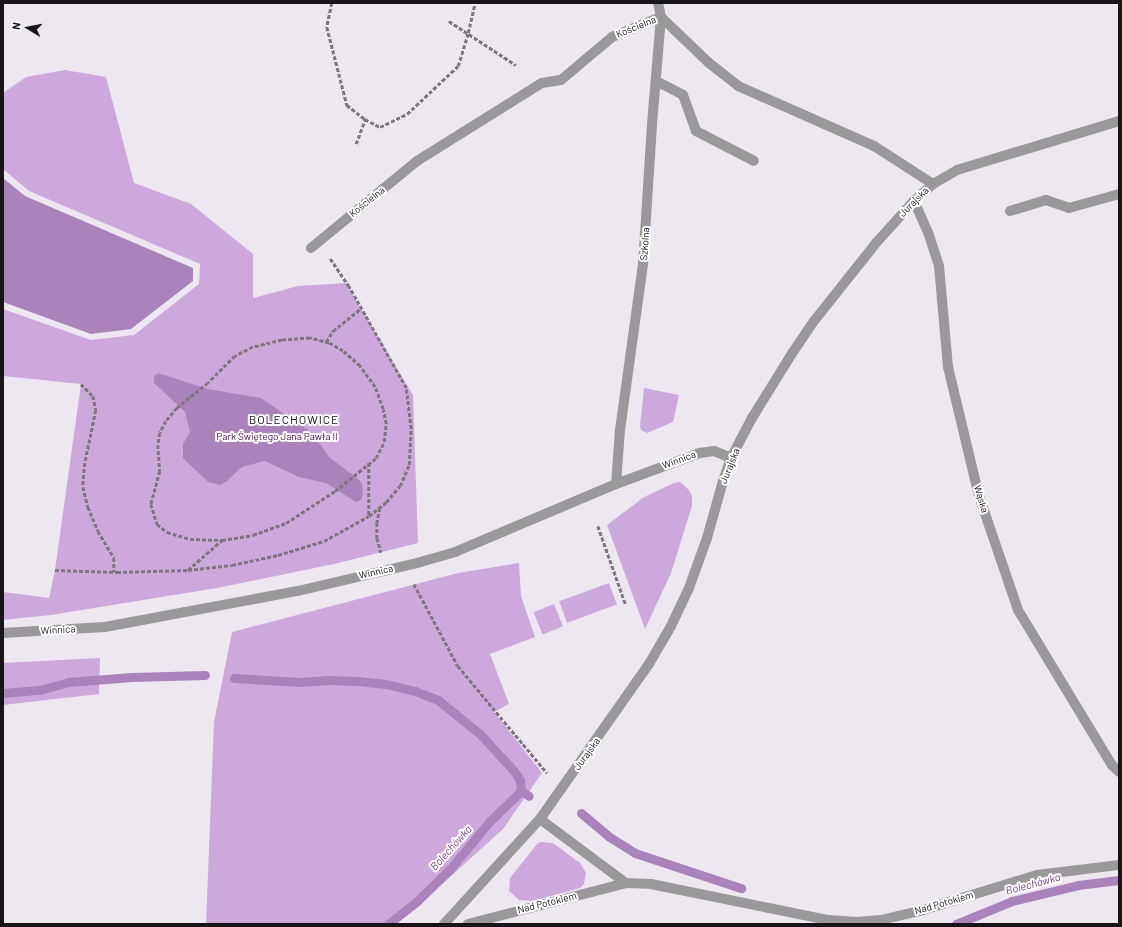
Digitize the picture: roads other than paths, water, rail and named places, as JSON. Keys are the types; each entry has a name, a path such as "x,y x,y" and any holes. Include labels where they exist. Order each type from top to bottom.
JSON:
{"street":[{"name":"Szkolna","path":"616,484 620,430 643,264 661,17 658,3"},
{"name":"Kościelna","path":"315,245 417,161 542,83 560,80 612,37 661,17 709,63 738,86 874,146 933,184"},
{"path":"656,81 683,95 696,131 754,161"},
{"name":"Jurajska","path":"444,924 540,820 649,664 672,626 689,588 732,458 773,384 814,321 872,249 914,201 933,184 956,170 1119,121"},
{"path":"1010,211 1046,200 1069,208 1119,194"},
{"name":"Wąska","path":"914,201 928,232 939,266 948,367 977,489 1018,610 1112,765 1119,772"},
{"name":"Winnica","path":"3,633 105,627 298,591 385,570 417,564 455,552 616,484 700,453 714,451 732,458"},
{"path":"540,820 626,883"},
{"name":"Nad Potokiem","path":"468,924 626,883 651,884 828,920 857,922 881,920 923,910 1038,875 1119,865"}],"waterway":[{"path":"3,693 39,690 68,682 132,677 205,675"},
{"path":"234,678 300,682 328,680 357,681 386,684 415,691 438,700 480,734 514,771 520,780 521,791"},
{"name":"Bolechówka","path":"388,924 417,901 450,869 489,822 521,791 529,796"},
{"name":"Bolechówka","path":"581,813 608,836 635,853 741,888"},
{"name":"Bolechówka","path":"956,924 1012,901 1078,885 1119,880"}],"district":[{"name":"BOLECHOWICE","path":"294,420"}],"park label":[{"name":"Park Świętego Jana Pawła II","path":"277,437"}]}
